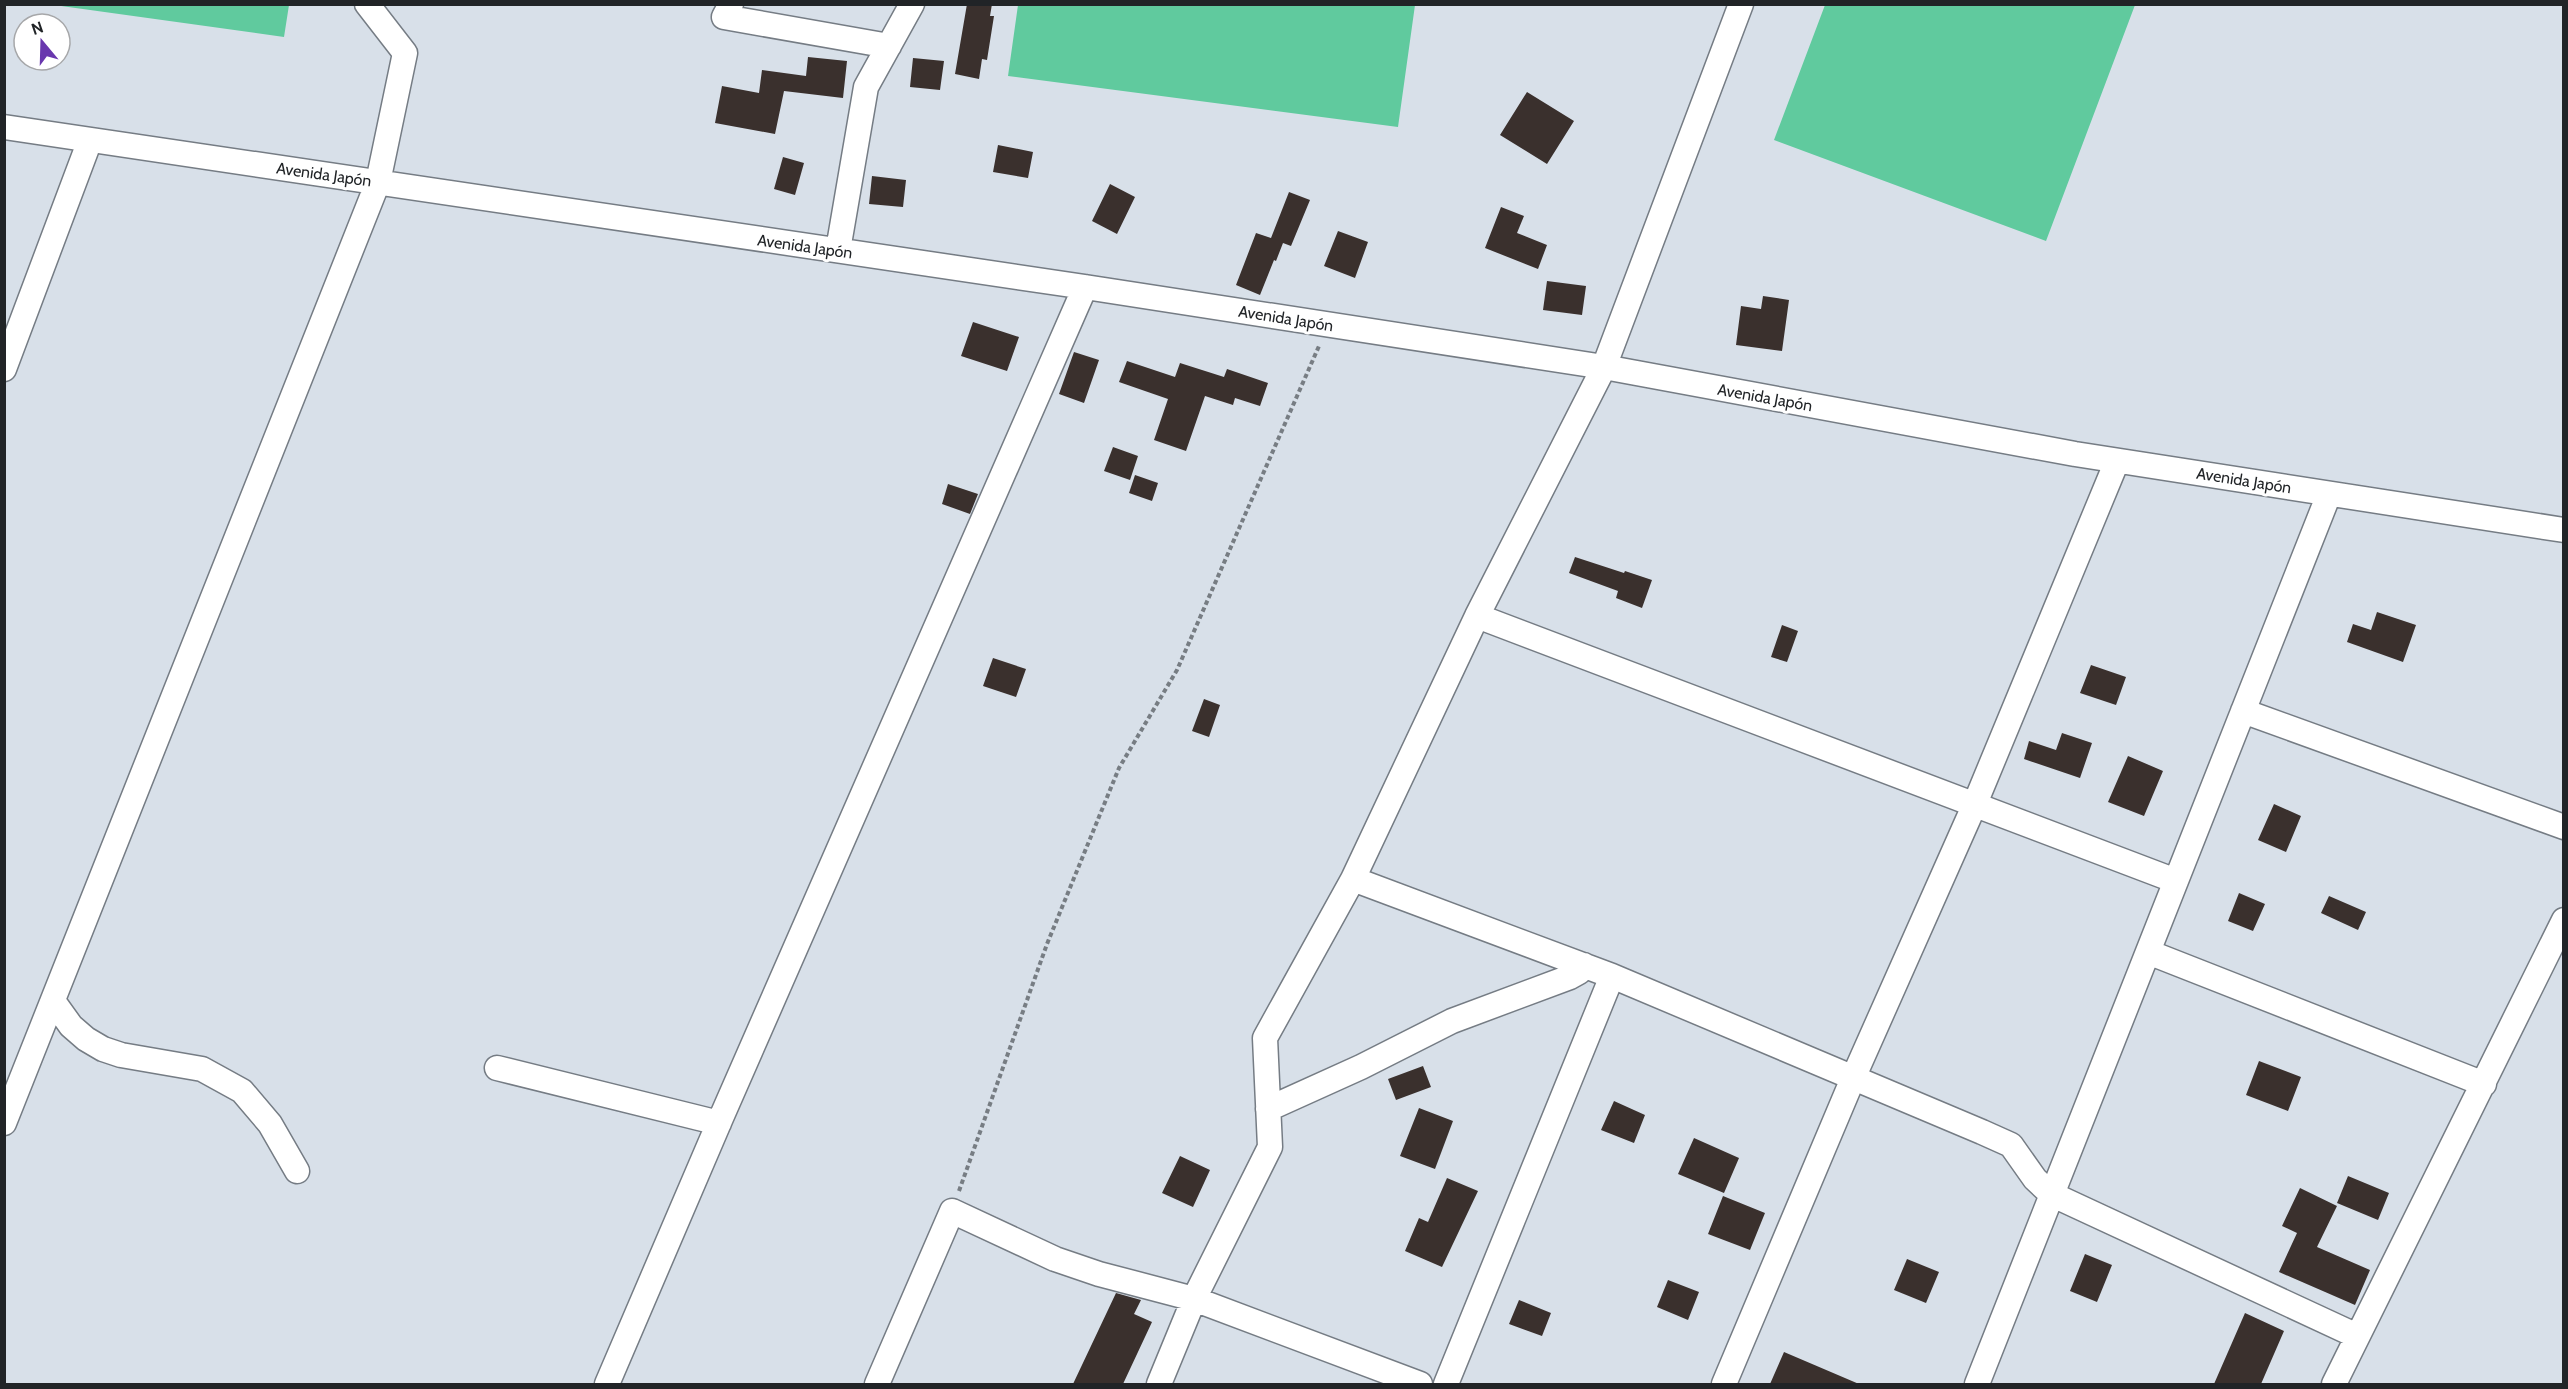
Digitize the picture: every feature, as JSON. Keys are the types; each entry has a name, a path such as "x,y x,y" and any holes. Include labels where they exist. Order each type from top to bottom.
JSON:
{"street":[{"path":"4,1123 378,182 405,53 367,4"},
{"path":"731,4 724,17 889,46"},
{"path":"838,250 866,87 912,4"},
{"path":"1158,1384 1194,1299 1270,1147 1265,1038 1353,879 1477,616 1604,367 1741,4"},
{"name":"Avenida Japón","path":"4,127 1085,287 1604,367 2116,461 2564,530"},
{"path":"4,369 90,140"},
{"path":"608,1384 719,1123 1085,287"},
{"path":"1724,1384 1854,1077 1974,806 2116,461"},
{"path":"1977,1384 2328,494"},
{"path":"1477,616 2176,881"},
{"path":"2243,711 2564,827"},
{"path":"1353,879 1612,975 2011,1145 2035,1179 2051,1194 2356,1336"},
{"path":"2334,1384 2564,920"},
{"path":"2148,952 2484,1084"},
{"path":"1268,1109 1361,1067 1452,1021 1570,977 1579,972 1584,965"},
{"path":"1446,1384 1612,975"},
{"path":"53,1001 72,1026 86,1039 103,1049 122,1055 202,1070 242,1091 270,1124 297,1171"},
{"path":"497,1068 719,1123"},
{"path":"877,1384 952,1211 1055,1259 1099,1274 1194,1299 1420,1384"}],"path":[{"path":"952,1211 1047,944 1119,768 1177,670 1328,325"}],"green space":[{"path":"289,4 284,37 54,5"},
{"path":"1018,5 1415,5 1398,127 1008,76"},
{"path":"1825,5 2135,5 2046,241 1774,140"}],"building":[{"path":"967,4 992,4 990,16 994,16 987,60 982,59 979,79 955,74"},
{"path":"808,57 847,61 843,98 784,91 775,134 715,123 722,86 759,93 762,70 806,76"},
{"path":"913,58 944,61 940,90 910,87"},
{"path":"1527,92 1574,121 1547,164 1500,135"},
{"path":"998,145 1033,152 1028,178 993,172"},
{"path":"783,157 804,163 795,195 774,189"},
{"path":"872,176 906,180 903,207 869,204"},
{"path":"1110,184 1135,197 1117,234 1092,221"},
{"path":"1289,192 1310,200 1291,246 1283,243 1260,295 1236,285 1256,233 1271,238"},
{"path":"1501,207 1524,216 1517,233 1547,245 1538,269 1485,248"},
{"path":"1338,231 1368,242 1355,278 1324,266"},
{"path":"1547,281 1586,286 1582,315 1543,310"},
{"path":"1763,296 1789,300 1782,351 1736,345 1741,306 1761,309"},
{"path":"973,322 1019,337 1007,371 961,356"},
{"path":"1074,352 1099,360 1084,403 1059,394"},
{"path":"1127,361 1175,377 1180,363 1224,377 1227,369 1268,383 1260,406 1235,398 1233,405 1205,396 1186,451 1154,440 1168,399 1119,382"},
{"path":"1113,447 1138,456 1130,480 1104,471"},
{"path":"1135,475 1158,483 1152,501 1129,493"},
{"path":"948,484 978,494 970,514 942,504"},
{"path":"1575,557 1652,580 1642,608 1616,598 1618,591 1569,573"},
{"path":"2377,612 2416,625 2403,662 2347,642 2353,624 2371,630"},
{"path":"1782,625 1798,631 1787,662 1771,657"},
{"path":"993,658 1026,669 1016,697 983,686"},
{"path":"2091,665 2126,677 2116,705 2080,693"},
{"path":"1204,699 1220,705 1209,737 1192,731"},
{"path":"2062,733 2092,743 2080,778 2024,759 2029,741 2056,750"},
{"path":"2128,756 2163,771 2144,816 2108,802"},
{"path":"2274,804 2301,816 2286,852 2258,840"},
{"path":"2239,893 2265,904 2253,931 2228,921"},
{"path":"2329,896 2366,912 2358,930 2321,913"},
{"path":"2259,1061 2301,1077 2288,1111 2246,1095"},
{"path":"1423,1066 1431,1087 1396,1100 1388,1079"},
{"path":"1614,1101 1645,1115 1634,1143 1601,1130"},
{"path":"1419,1108 1453,1121 1435,1169 1400,1156"},
{"path":"1694,1138 1739,1158 1724,1193 1678,1174"},
{"path":"1180,1156 1210,1170 1193,1207 1162,1193"},
{"path":"2348,1176 2389,1193 2378,1220 2337,1203"},
{"path":"1447,1178 1478,1191 1442,1267 1405,1251 1419,1218 1428,1222"},
{"path":"2300,1188 2337,1206 2317,1247 2370,1270 2355,1305 2279,1272 2297,1233 2282,1226"},
{"path":"1723,1196 1765,1213 1750,1250 1708,1234"},
{"path":"2085,1254 2112,1265 2097,1302 2070,1291"},
{"path":"1907,1259 1939,1272 1926,1303 1894,1290"},
{"path":"1668,1280 1699,1292 1688,1320 1657,1307"},
{"path":"1116,1293 1141,1300 1134,1314 1152,1322 1123,1384 1073,1384"},
{"path":"1519,1300 1551,1313 1542,1336 1509,1324"},
{"path":"2245,1313 2284,1331 2261,1384 2214,1384"},
{"path":"1784,1352 1859,1384 1770,1384"}]}
